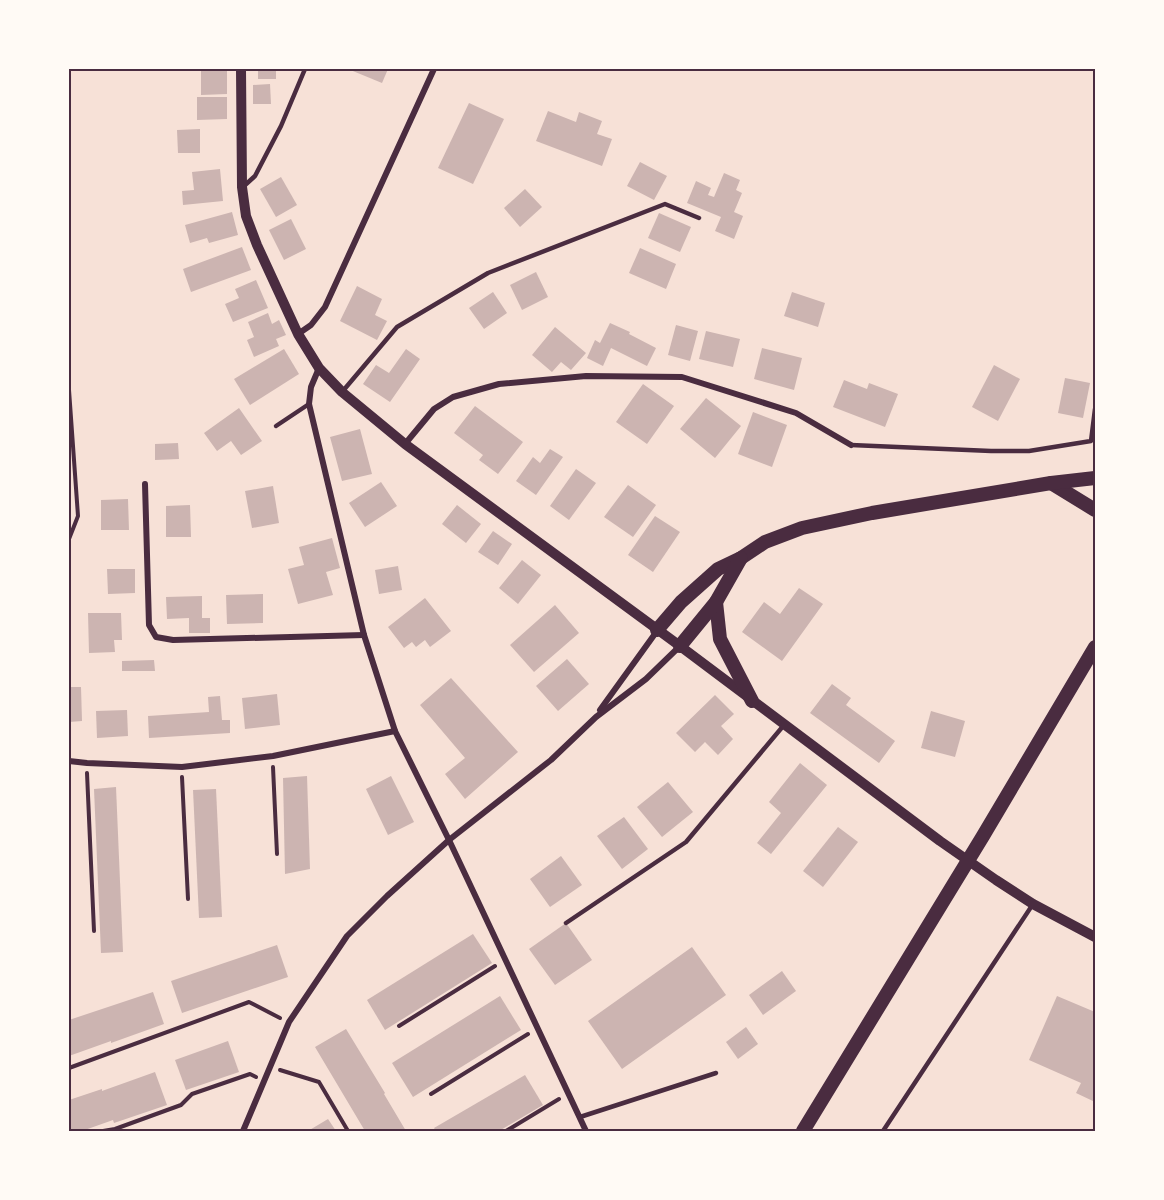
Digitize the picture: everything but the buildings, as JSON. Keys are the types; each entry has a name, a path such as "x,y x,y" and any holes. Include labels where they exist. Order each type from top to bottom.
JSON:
{"main road":[{"path":"657,630 681,602 718,569 741,558 765,542 802,528 872,513 1051,483 1095,478"},
{"path":"1051,483 1095,510"},
{"path":"680,646 716,602 741,558"},
{"path":"716,602 720,639 752,701"},
{"path":"803,1131 1095,647"}],"street":[{"path":"241,69 242,187 246,216 298,334 319,368 342,392 405,444 940,840 1033,904 1095,937"},
{"path":"298,334 311,325 325,307 434,69"},
{"path":"319,368 309,404 364,635 395,731 506,959 586,1131"},
{"path":"405,444 434,410 453,398 499,384 596,376 682,377 796,413 850,445"},
{"path":"145,484 149,626 156,637 173,640 364,635"},
{"path":"596,717 657,630"},
{"path":"243,1131 289,1022 346,936 449,840 551,760 596,717 646,679 680,646"},
{"path":"69,760 87,763 182,767 273,756 395,731"}],"lane":[{"path":"242,187 255,176 282,126 305,69"},
{"path":"342,392 397,327 488,273 665,204 699,218"},
{"path":"276,426 309,404"},
{"path":"850,445 1029,451 1091,441 1095,409"},
{"path":"566,923 686,842 784,724"},
{"path":"883,1131 1033,904"},
{"path":"580,1117 716,1073"}],"path":[{"path":"69,390 78,516 69,539"},
{"path":"273,756 277,854"},
{"path":"87,763 94,931"},
{"path":"182,767 188,899"},
{"path":"399,1026 506,959"},
{"path":"69,1068 249,1002 289,1022"},
{"path":"431,1094 538,1028"},
{"path":"270,1067 319,1082 348,1131"},
{"path":"103,1131 115,1129 181,1105 192,1094 250,1074 264,1082"},
{"path":"506,1131 569,1092"}]}
